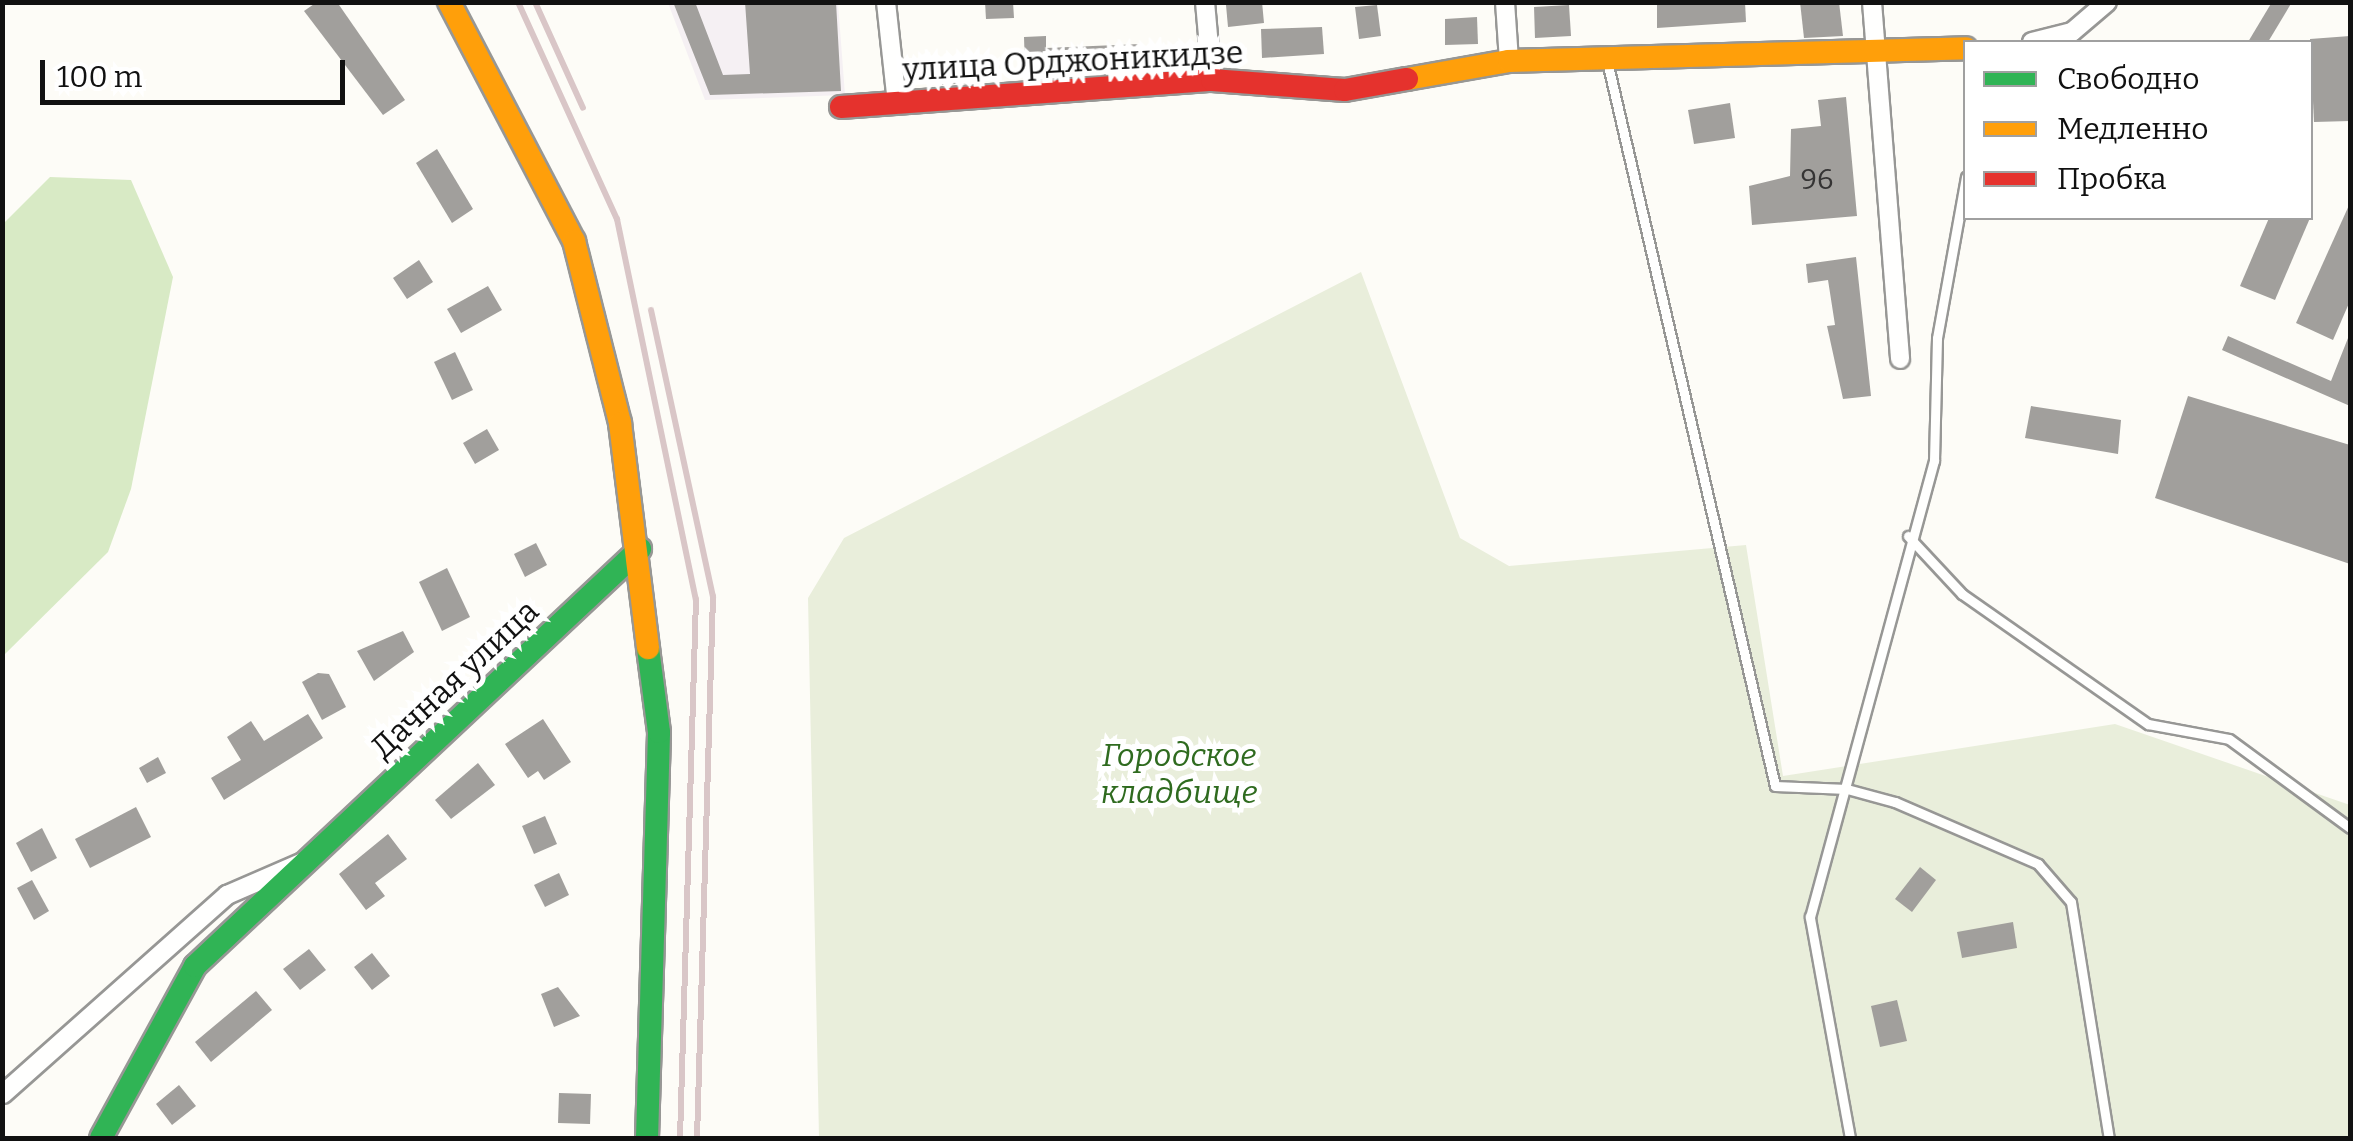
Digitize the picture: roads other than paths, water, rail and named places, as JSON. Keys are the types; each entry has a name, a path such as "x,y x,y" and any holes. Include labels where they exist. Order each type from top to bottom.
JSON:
{"street":[{"path":"449,2 574,240 640,550 659,732 662,875 648,1138"},
{"path":"886,2 896,104"},
{"path":"1205,2 1212,80"},
{"path":"1504,2 1509,62"},
{"path":"1872,2 1900,359"},
{"path":"2036,40 2101,10"},
{"name":"улица Орджоникидзе","path":"841,107 1212,80 1345,90 1509,62 1963,48"},
{"name":"Дачная улица","path":"102,1138 195,966 640,550"},
{"name":"Дачная улица","path":"3,1094 227,895 315,856"}],"lane":[{"path":"1606,58 1775,786 1847,788 2038,864 2071,902 2109,1138"},
{"path":"1850,1138 1810,916 1847,788 1908,536 1934,461 1937,338 1963,194"},
{"path":"1908,536 1962,594 2148,724 2229,739 2350,828"}],"railway":[{"path":"518,2 617,219 696,599 680,1138"},
{"path":"535,2 583,108"},
{"path":"651,310 713,596 697,1138"}],"park label":[{"name":"Городское кладбище","path":"1179,774"}]}
